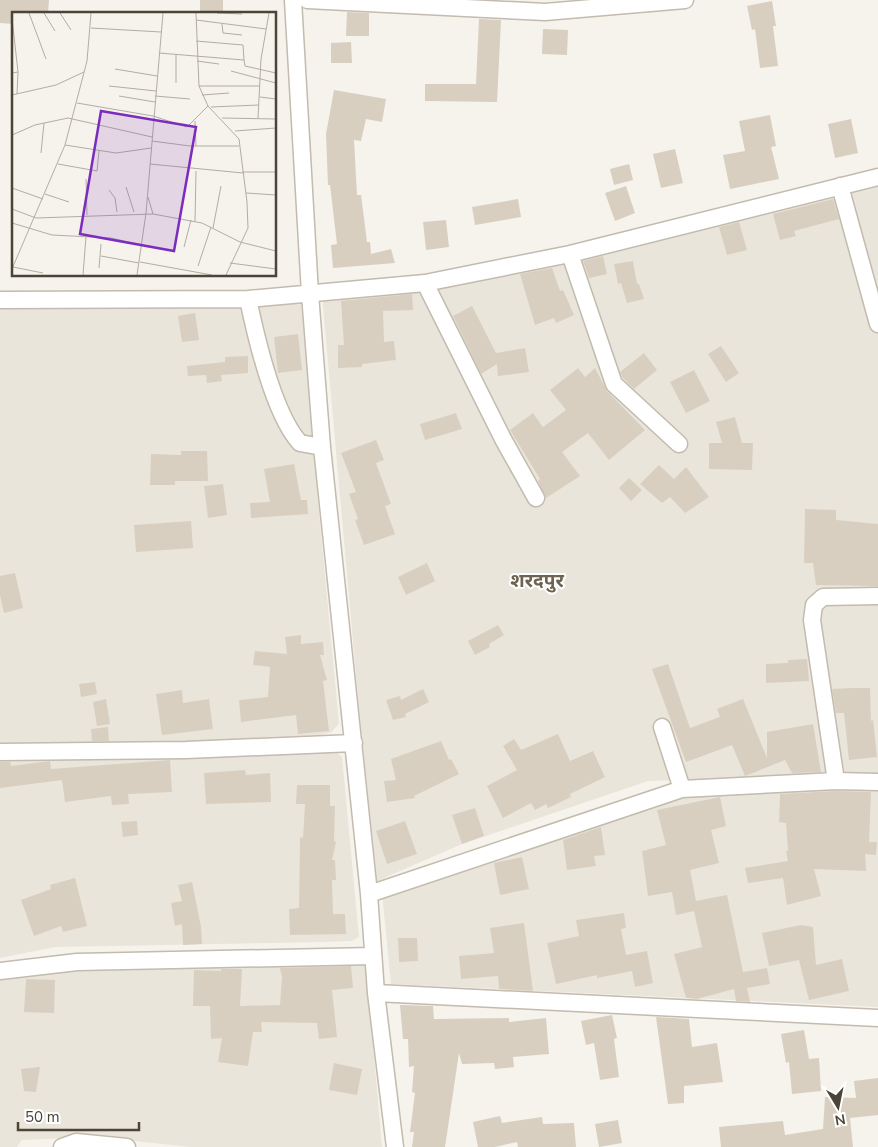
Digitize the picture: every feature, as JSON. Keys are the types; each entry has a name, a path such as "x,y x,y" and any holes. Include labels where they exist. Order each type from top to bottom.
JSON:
{"street":[{"path":"293,0 310,294 322,447 369,894 376,993 395,1147"},
{"path":"307,0 545,12 685,0"},
{"path":"0,300 248,299 425,283 570,254 878,177"},
{"path":"840,186 878,324"},
{"path":"570,254 614,384 679,444"},
{"path":"425,283 503,439 536,498"},
{"path":"248,299 258,344 284,420 300,443 322,447"},
{"path":"836,781 812,620 814,605 823,596 878,596"},
{"path":"662,727 682,789"},
{"path":"0,752 186,750 354,743"},
{"path":"369,894 682,789 836,781 878,782"},
{"path":"0,971 77,962 373,956"},
{"path":"376,993 878,1018"},
{"path":"62,1147 83,1142 126,1147"}],"shaded area":[{"path":"878,177 878,774 648,781 462,844 377,881 359,708 322,295 418,287"},
{"path":"0,297 303,301 318,502 339,723 332,732 321,735 225,741 0,746"},
{"path":"334,750 342,757 359,937 352,941 323,942 55,947 0,958 0,759"},
{"path":"671,786 878,788 878,1007 391,984 382,893 418,883 649,791"},
{"path":"366,964 382,1147 190,1147 97,1137 22,1140 17,1147 0,1147 0,968"}],"building":[{"path":"0,0 49,0 48,12 12,12 12,24 0,23"},
{"path":"200,0 223,0 223,12 200,12"},
{"path":"772,1 776,26 773,26 778,66 760,68 755,29 752,30 747,6"},
{"path":"347,12 369,13 369,36 346,36"},
{"path":"479,19 501,20 497,102 425,101 425,84 476,84"},
{"path":"543,29 568,30 567,55 542,54"},
{"path":"351,42 352,63 331,63 331,43"},
{"path":"334,90 386,99 382,122 366,119 361,141 354,140 357,195 361,195 367,242 370,242 371,254 391,249 395,263 333,268 331,245 337,244 330,185 328,185 326,134"},
{"path":"770,115 776,146 771,147 779,179 730,189 723,155 745,151 739,121"},
{"path":"851,119 858,153 835,158 828,124"},
{"path":"675,149 683,183 661,188 653,154"},
{"path":"629,164 633,180 614,185 610,169"},
{"path":"626,186 635,213 615,221 605,193"},
{"path":"518,199 521,217 475,225 472,207"},
{"path":"833,199 839,219 794,231 796,236 780,240 773,214"},
{"path":"446,220 449,247 426,250 423,222"},
{"path":"739,222 747,250 727,255 719,227"},
{"path":"603,256 607,274 589,278 583,261"},
{"path":"633,261 637,284 639,284 644,299 627,303 621,283 618,284 614,264"},
{"path":"552,268 560,291 563,290 574,315 556,323 554,318 535,325 520,274"},
{"path":"412,294 413,310 383,311 384,342 394,341 396,360 362,364 362,367 338,368 338,345 344,345 341,301"},
{"path":"472,306 496,353 525,348 529,372 498,376 497,364 481,374 453,316"},
{"path":"195,313 199,340 182,342 178,316"},
{"path":"298,334 302,370 278,373 274,337"},
{"path":"721,346 739,373 726,382 708,354"},
{"path":"644,353 657,370 634,389 620,372"},
{"path":"248,356 248,373 221,375 222,381 207,383 206,375 188,376 187,366 225,362 225,357"},
{"path":"578,368 585,377 595,368 607,391 645,430 609,460 588,433 562,452 580,476 546,498 538,481 540,479 510,430 533,413 543,427 566,410 550,390"},
{"path":"694,370 710,401 686,413 670,382"},
{"path":"456,413 462,429 425,440 420,424"},
{"path":"735,417 742,443 753,443 752,470 709,469 709,443 722,443 716,422"},
{"path":"376,440 384,460 376,463 391,504 385,506 395,534 364,545 355,520 358,519 349,494 356,492 341,453"},
{"path":"181,451 207,451 208,481 175,481 175,485 150,485 151,454 181,455"},
{"path":"294,464 301,500 307,500 308,514 251,518 250,503 270,502 264,469"},
{"path":"659,465 674,479 686,467 709,497 685,513 670,497 662,503 640,484"},
{"path":"629,478 642,490 631,501 619,488"},
{"path":"223,484 227,515 208,518 204,486"},
{"path":"805,509 836,510 836,520 878,524 878,586 816,585 813,563 804,563"},
{"path":"191,521 193,548 136,552 134,525"},
{"path":"427,563 435,581 406,595 398,577"},
{"path":"15,573 23,608 4,613 0,595 0,576"},
{"path":"498,625 504,635 489,644 490,647 475,655 468,641"},
{"path":"301,635 301,644 323,642 324,655 320,655 327,680 323,681 329,731 298,734 296,715 241,722 239,700 268,697 270,667 253,665 255,651 287,654 285,637"},
{"path":"807,659 809,681 766,683 766,664 788,663 788,660"},
{"path":"668,664 690,728 720,717 717,709 743,699 767,758 767,732 813,724 821,772 792,773 785,760 745,776 732,745 686,762 652,669"},
{"path":"95,682 97,694 81,697 79,684"},
{"path":"870,688 871,721 873,720 877,757 849,760 844,713 836,713 832,689"},
{"path":"423,689 429,702 405,714 406,717 393,720 386,700 400,696 401,700"},
{"path":"182,690 183,703 209,699 213,729 162,735 156,694"},
{"path":"106,699 110,724 97,726 93,702"},
{"path":"108,727 109,741 92,741 91,729"},
{"path":"558,734 570,761 593,751 605,777 570,794 571,797 548,808 546,804 535,810 531,803 503,818 487,786 517,770 503,746 514,739 521,750"},
{"path":"441,741 449,760 451,759 459,774 414,796 415,798 387,802 384,781 396,780 391,759"},
{"path":"170,760 172,792 128,794 129,804 112,805 111,796 65,802 62,780 0,788 0,762 10,762 11,766 50,761 51,769"},
{"path":"245,770 246,775 270,773 271,802 206,804 204,773"},
{"path":"297,785 330,785 330,806 335,806 334,841 336,842 332,860 335,860 336,880 332,880 333,914 345,914 346,934 290,935 289,909 299,908 300,837 303,838 305,804 296,804"},
{"path":"836,791 871,792 869,842 877,842 876,855 865,854 866,871 814,869 821,896 787,905 783,878 748,883 745,868 788,861 786,823 779,822 780,794"},
{"path":"720,797 726,826 711,830 719,863 690,870 696,901 727,895 743,972 767,968 770,984 747,988 750,1002 736,1001 734,989 697,999 686,998 674,954 702,947 694,911 676,915 672,892 648,896 642,851 666,845 657,810"},
{"path":"475,808 484,836 462,844 452,815"},
{"path":"137,821 138,835 123,837 121,822"},
{"path":"405,821 417,854 387,864 376,831"},
{"path":"601,827 605,855 594,856 596,866 567,870 563,840"},
{"path":"522,857 529,889 500,895 494,863"},
{"path":"75,878 87,926 63,932 61,926 34,936 21,900 51,889 50,885"},
{"path":"192,882 201,927 202,944 183,945 182,924 175,926 171,903 182,901 178,885"},
{"path":"624,913 626,928 621,929 626,955 647,951 653,983 635,987 632,971 597,978 597,975 556,984 547,943 579,936 576,920"},
{"path":"524,923 533,991 499,989 498,976 461,979 459,956 494,953 490,928"},
{"path":"801,925 813,927 816,965 842,959 849,991 809,1000 799,960 769,966 762,933"},
{"path":"398,938 417,938 418,961 399,962"},
{"path":"351,966 353,988 332,990 337,1037 319,1039 317,1023 261,1022 262,1032 253,1032 248,1066 218,1062 222,1038 211,1039 210,1006 193,1006 194,970 221,971 221,969 242,969 240,1006 280,1005 282,977 280,968"},
{"path":"26,979 55,980 54,1013 24,1012"},
{"path":"400,1005 433,1006 434,1019 509,1018 509,1022 546,1018 549,1054 513,1057 514,1067 495,1069 494,1063 462,1064 459,1053 445,1147 412,1147 414,1132 410,1132 415,1093 412,1092 414,1066 409,1067 408,1039 403,1039"},
{"path":"612,1015 617,1038 614,1039 619,1077 600,1080 594,1043 586,1045 581,1021"},
{"path":"656,1017 689,1019 692,1047 717,1043 723,1082 684,1086 684,1103 668,1104"},
{"path":"804,1030 809,1059 819,1058 821,1091 792,1094 789,1062 786,1063 781,1034"},
{"path":"334,1063 362,1069 357,1095 329,1090"},
{"path":"40,1067 36,1092 24,1091 21,1069"},
{"path":"878,1078 878,1115 850,1118 853,1147 721,1147 719,1127 783,1121 785,1135 823,1129 825,1097 856,1098 854,1081"},
{"path":"500,1116 502,1123 542,1117 543,1124 574,1123 576,1147 518,1147 517,1142 495,1147 478,1147 473,1122"},
{"path":"618,1120 622,1143 599,1147 595,1124"}],"district":[{"name":"शरदपुर","path":"537,581"}]}
